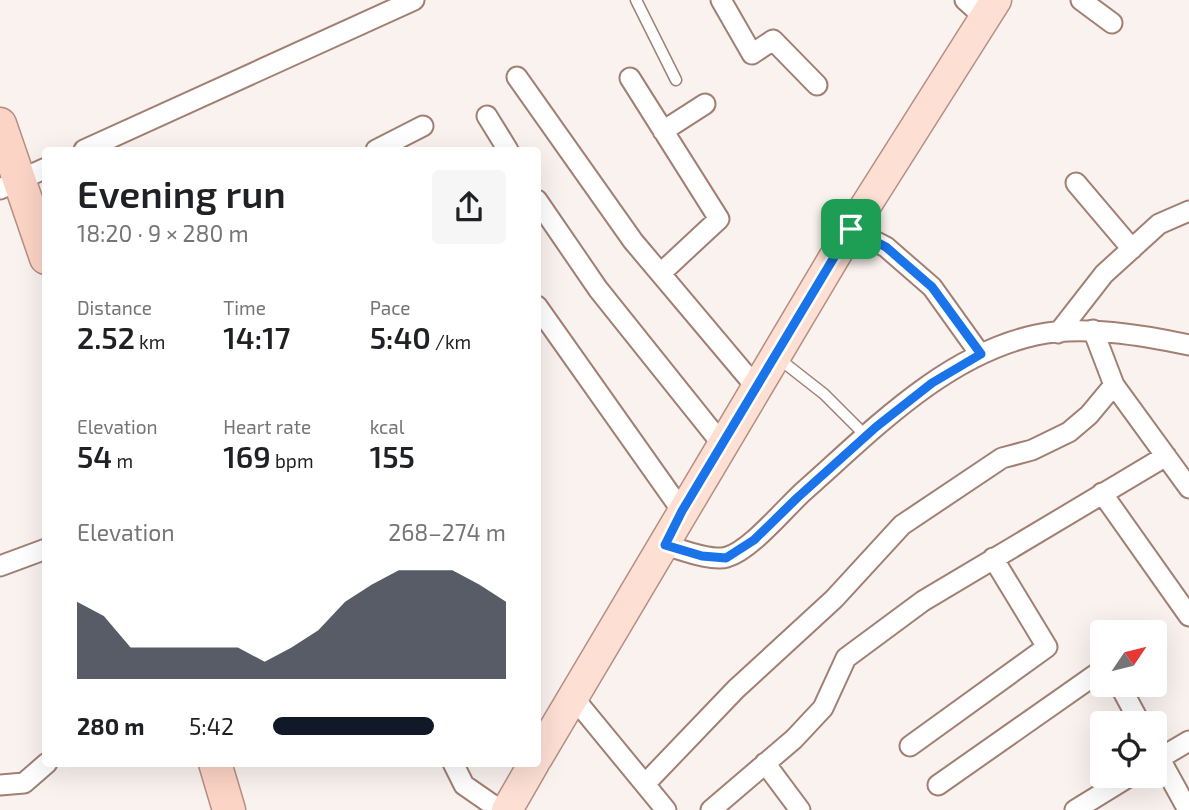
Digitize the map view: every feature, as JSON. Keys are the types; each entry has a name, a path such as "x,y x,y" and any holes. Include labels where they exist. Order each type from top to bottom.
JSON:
{"highway":[{"path":"0,124 42,245"},
{"path":"216,767 229,810"}],"main road":[{"path":"541,751 982,6"},
{"path":"507,810 532,767"}],"street":[{"path":"91,147 414,0"},
{"path":"720,0 752,54 773,40 817,85"},
{"path":"1080,0 1112,23"},
{"path":"517,77 633,241 756,387"},
{"path":"630,78 719,219 661,274"},
{"path":"663,131 705,104"},
{"path":"487,116 506,147"},
{"path":"382,147 423,126"},
{"path":"1076,183 1132,249"},
{"path":"541,206 598,289 722,444"},
{"path":"1058,333 1104,274 1159,224 1189,211"},
{"path":"851,229 886,247 932,287 981,354"},
{"path":"541,312 682,511"},
{"path":"1093,330 1114,385 1189,488"},
{"path":"665,545 702,556 726,558 754,540 866,436 932,383 981,354 1036,335 1093,330 1189,345"},
{"path":"645,784 736,689 834,599 902,526 1002,457 1032,450 1069,432 1089,415 1114,385"},
{"path":"711,810 794,739 823,708 846,657 923,601 1166,456"},
{"path":"1102,493 1189,616"},
{"path":"0,566 42,550"},
{"path":"910,746 1048,647 993,558"},
{"path":"938,785 1090,678"},
{"path":"573,696 666,810"},
{"path":"1167,751 1189,741"},
{"path":"765,762 800,810"},
{"path":"0,785 24,783 42,767"},
{"path":"455,767 464,785 500,810"},
{"path":"1167,773 1188,810"},
{"path":"1075,810 1111,788"}],"lane":[{"path":"636,0 676,80"},
{"path":"775,356 824,394 866,436"}],"route":[{"path":"851,229 886,247 932,287 981,354 932,383 876,427 754,540 726,558 702,556 665,545 682,511 851,229"}]}
